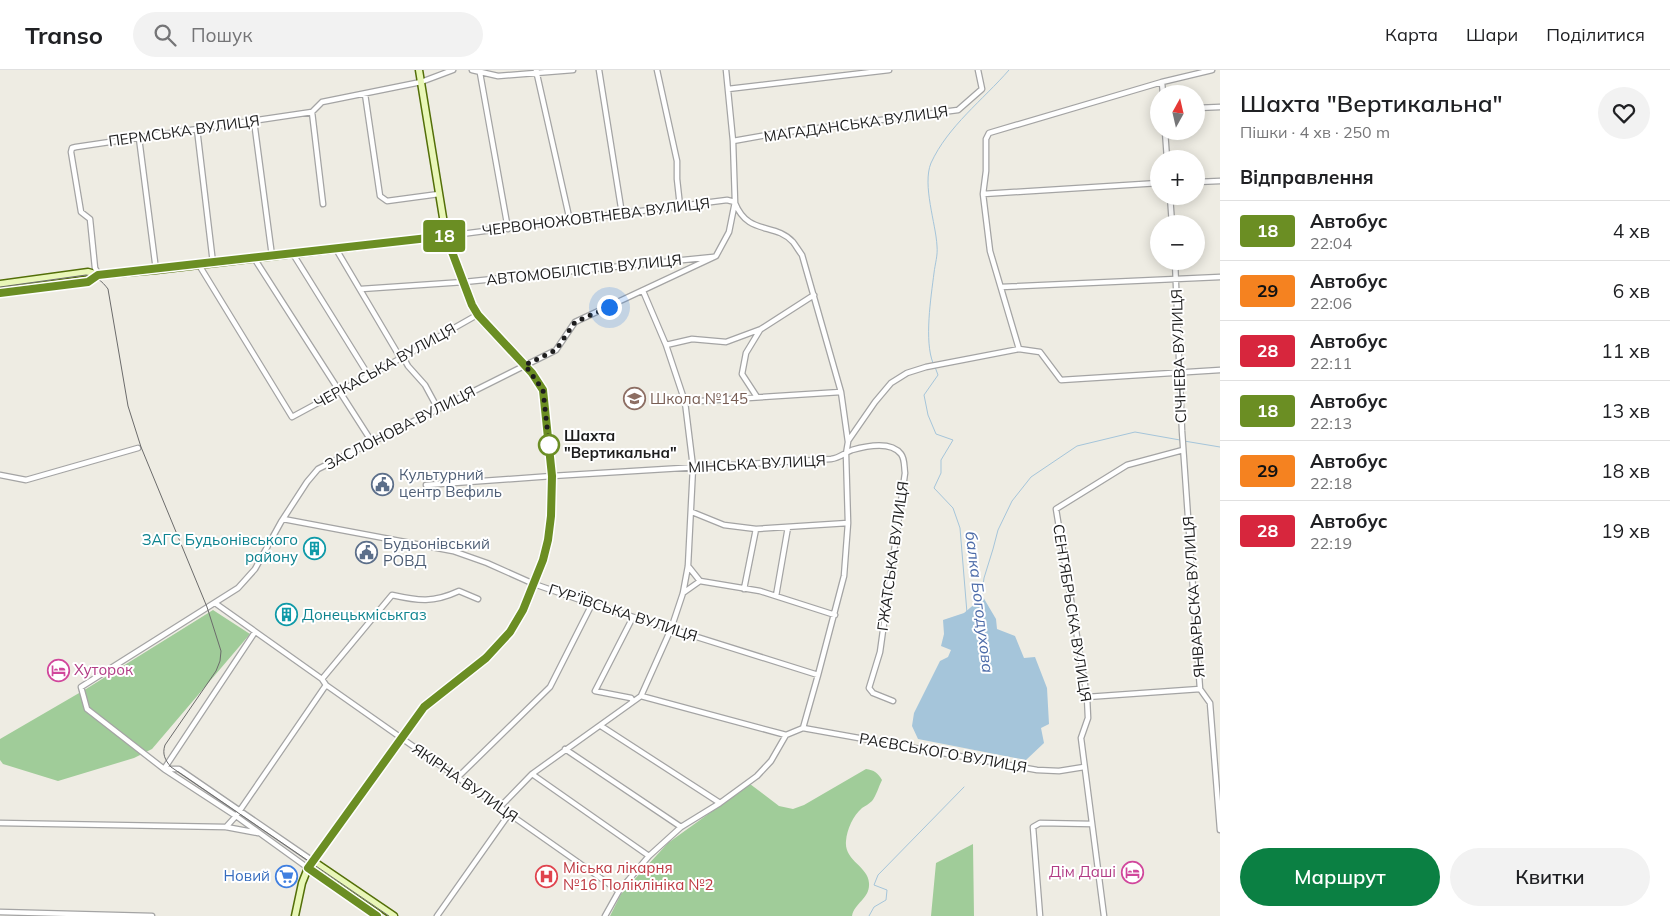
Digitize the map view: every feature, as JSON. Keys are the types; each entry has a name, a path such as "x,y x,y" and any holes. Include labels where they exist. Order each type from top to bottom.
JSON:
{"main road":[{"path":"295,916 302,883 308,868 424,707 486,658 510,632 523,610 534,584 548,540 552,476 543,390 525,365 478,315 472,305 446,236 419,70"},
{"name":"ЧЕРВОНОЖОВТНЕВА ВУЛИЦЯ","path":"0,284 88,272 98,275 156,270 446,236"},
{"name":"ЧЕРВОНОЖОВТНЕВА ВУЛИЦЯ","path":"0,293 88,282 98,275"},
{"path":"313,861 394,916"},
{"path":"308,868 377,916"}],"street":[{"name":"ПЕРМСЬКА ВУЛИЦЯ","path":"98,275 95,268 90,219 81,212 71,152 72,148 312,112 322,102 421,82 453,70"},
{"path":"472,70 498,76 573,70"},
{"path":"599,70 622,214"},
{"path":"657,70 677,161 680,206"},
{"path":"716,256 729,232 735,202 733,141 726,70"},
{"path":"728,89 889,70"},
{"name":"МАГАДАНСЬКА ВУЛИЦЯ","path":"733,141 958,110 982,89 978,70"},
{"path":"1018,348 990,250 983,194 986,171 986,139 989,133 1162,82 1212,70"},
{"path":"536,72 570,220"},
{"path":"480,73 508,229"},
{"path":"365,94 380,196 387,200 439,194"},
{"path":"1205,108 1220,107"},
{"path":"312,112 323,204"},
{"path":"254,121 272,256"},
{"path":"197,129 213,263"},
{"path":"139,138 156,270"},
{"path":"1205,182 1220,181"},
{"path":"983,194 1150,184"},
{"name":"ЧЕРВОНОЖОВТНЕВА ВУЛИЦЯ","path":"446,236 727,200 735,202"},
{"path":"641,696 786,735 803,728 844,576 848,523 846,454 848,442 841,392 814,295 802,256 792,241 777,231 755,226 740,214 735,202"},
{"path":"336,249 402,358 425,385 438,409"},
{"path":"293,254 369,376"},
{"name":"АВТОМОБІЛІСТІВ ВУЛИЦЯ","path":"361,289 464,282 716,256"},
{"name":"ЗАСЛОНОВА ВУЛИЦЯ","path":"164,769 87,709 81,687 238,588 255,570 283,519 307,482 318,469 556,350 575,322 716,256"},
{"path":"254,258 372,442"},
{"name":"ЧЕРКАСЬКА ВУЛИЦЯ","path":"199,265 292,417 478,315"},
{"name":"СІЧНЕВА ВУЛИЦЯ","path":"1176,270 1183,450"},
{"path":"1001,287 1220,277"},
{"path":"500,807 532,774 641,696 671,630 683,592 688,566 693,467 685,402 666,345 643,291"},
{"path":"666,345 692,339 726,342 761,329 814,295"},
{"path":"758,397 742,374 746,353 761,329"},
{"path":"848,442 875,402 891,384 907,373 926,367 1018,348 1040,352 1061,380 1180,371 1220,370"},
{"path":"685,402 841,392"},
{"name":"ГЖАТСЬКА ВУЛИЦЯ","path":"846,454 852,450 882,445 897,450 902,455 904,461 905,473 880,652 869,688 873,693 893,701"},
{"path":"0,475 26,480 138,448"},
{"name":"ЯНВАРЬСКА ВУЛИЦЯ","path":"1183,450 1200,689 1210,703 1220,830"},
{"name":"СЕНТЯБРЬСКА ВУЛИЦЯ","path":"1104,916 1081,738 1088,718 1087,696 1056,509 1127,465 1183,450"},
{"name":"МІНСЬКА ВУЛИЦЯ","path":"426,486 552,476 831,459 840,458 846,454"},
{"path":"692,512 724,524 756,529 848,523"},
{"name":"ГУР’ЇВСЬКА ВУЛИЦЯ","path":"283,519 426,547 453,550 534,584 592,604 818,675"},
{"path":"776,596 788,527"},
{"path":"744,588 756,529"},
{"path":"688,566 700,582"},
{"path":"683,592 700,582 744,588 835,615"},
{"path":"322,679 392,595 416,600 433,600 442,599 459,591 478,599"},
{"name":"ЯКІРНА ВУЛИЦЯ","path":"214,603 322,679 326,685 619,891"},
{"path":"458,777 550,687 592,604"},
{"path":"633,617 595,691 631,698 633,701"},
{"path":"164,769 255,632"},
{"path":"226,827 236,816 326,685"},
{"path":"1087,696 1200,689"},
{"path":"601,726 720,803"},
{"name":"РАЄВСЬКОГО ВУЛИЦЯ","path":"803,728 1037,770 1059,771 1084,767"},
{"path":"605,916 619,891 648,856 681,828 720,803 756,776 771,761 786,735"},
{"path":"565,749 681,828"},
{"path":"164,769 179,769 313,861"},
{"path":"164,769 236,816 308,868"},
{"path":"532,774 648,856"},
{"path":"437,916 509,814"},
{"path":"0,823 226,827 260,833"},
{"path":"1040,916 1033,828 1040,823 1092,824"},
{"path":"0,912 152,916"}],"green space":[{"path":"213,610 250,634 152,749 134,758 58,781 3,764 0,760 0,739 86,689"},
{"path":"866,769 876,772 882,780 872,801 862,808 853,819 847,836 846,848 852,859 865,872 869,883 865,897 856,907 852,916 610,916 621,894 668,843 750,784 779,806 793,809 804,805"},
{"path":"973,844 974,916 931,916 936,863"}],"water":[{"path":"983,597 996,619 997,629 1015,636 1024,658 1035,657 1047,688 1049,724 1041,728 1044,743 1026,760 918,739 912,726 914,713 940,661 948,657 951,650 941,646 944,634 943,620 964,613"}],"waterway":[{"name":"балка Богодухова","path":"933,363 930,354 929,319 937,249 928,182 931,163 956,125 1009,70"},
{"name":"балка Богодухова","path":"935,367 938,375 924,395 928,415 936,434 953,440 941,460 941,473 934,488 953,508 960,528 967,613"},
{"path":"981,600 984,578 998,530 1012,501 1031,477 1077,446 1135,432 1180,440"},
{"path":"1184,441 1220,447"},
{"name":"балка Богодухова","path":"869,916 874,907 886,900 887,890 874,885 878,875 964,787"}],"tram line":[{"path":"0,287 86,275 98,279 108,289 128,406 141,447 207,607 221,651 216,671 165,745 164,754 167,762 171,767 389,916"}],"bus line":[{"name":"18","path":"0,293 88,282 98,275 446,236 472,305 478,315 532,373 543,390 552,476 551,516 543,560 523,610 510,632 486,658 424,707 308,868 377,916"}],"place":[{"name":"Школа №145","path":"634,399"},
{"name":"Шахта \"Вертикальна\"","path":"549,445"},
{"name":"Культурний центр Вефиль","path":"383,484"},
{"name":"ЗАГС Будьонівського району","path":"314,549"},
{"name":"Будьонівський РОВД","path":"367,553"},
{"name":"Донецькміськгаз","path":"286,615"},
{"name":"Хуторок","path":"58,670"},
{"name":"Дім Даші","path":"1132,872"},
{"name":"Новий","path":"286,876"},
{"name":"Міська лікарня №16 Поліклініка №2","path":"547,877"}],"route":[{"path":"549,445 543,390 525,365 556,350 575,322 609,307"}]}
